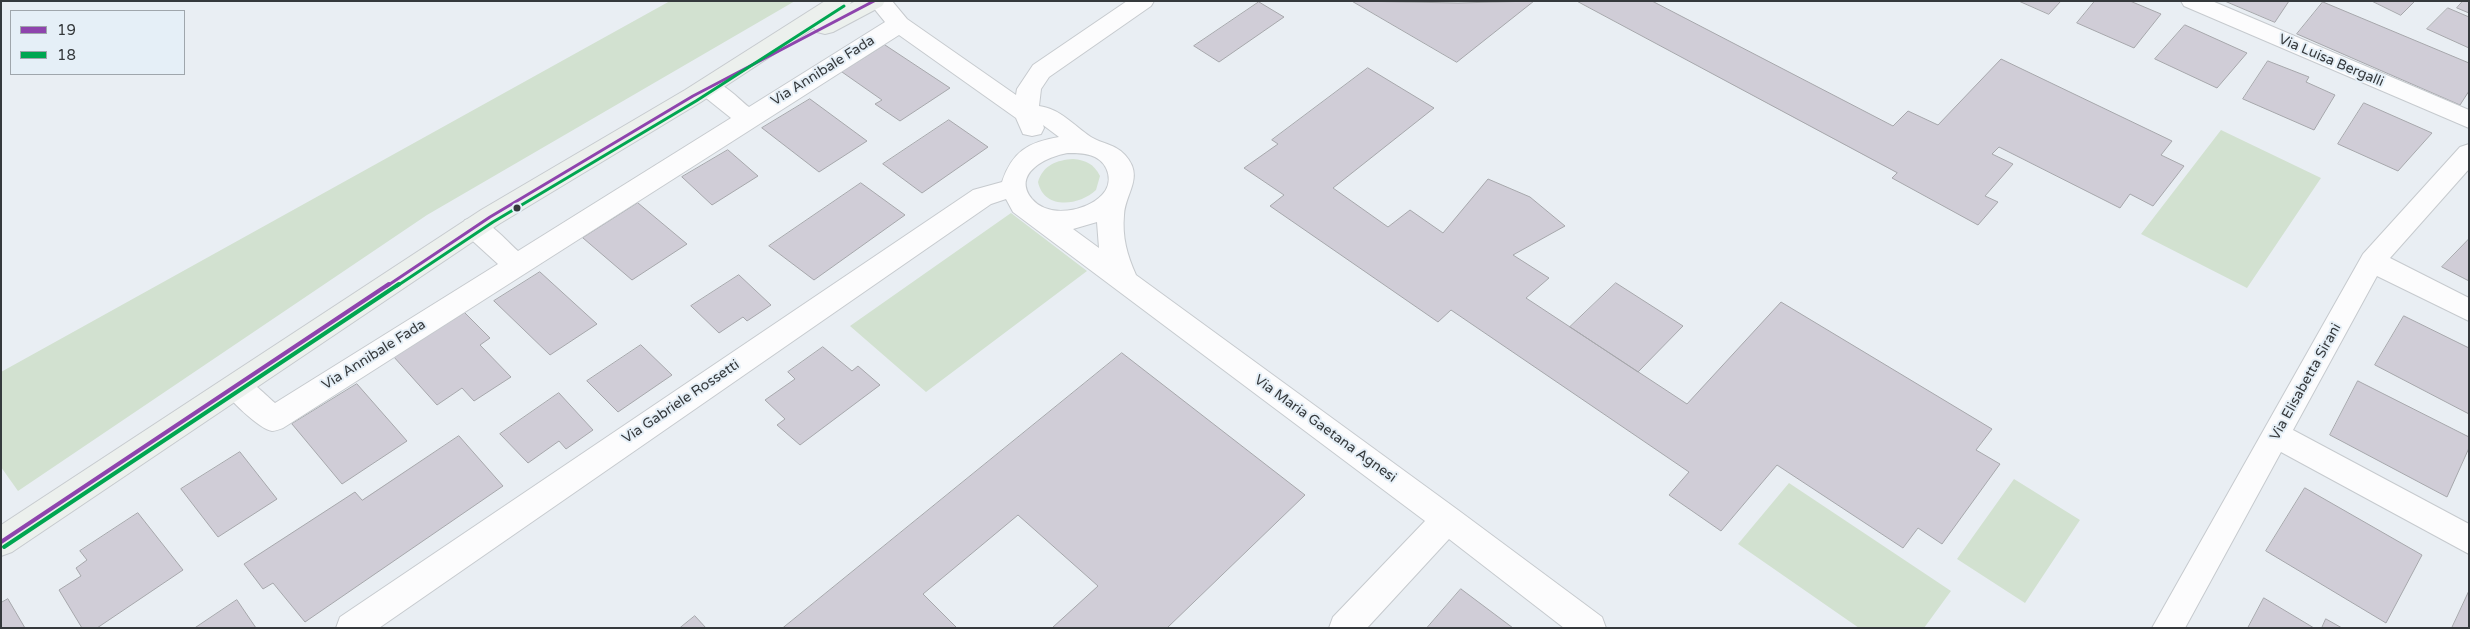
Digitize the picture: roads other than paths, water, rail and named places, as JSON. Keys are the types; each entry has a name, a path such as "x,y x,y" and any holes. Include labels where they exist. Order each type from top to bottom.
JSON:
{"main road":[{"path":"1,542 474,227 701,92 841,1"},
{"path":"701,92 874,1"}],"street":[{"path":"879,1 899,24 1026,113 1048,116 1084,144 1108,154 1118,164 1122,176 1120,190 1112,202 1098,212 1081,218 1064,220 1048,218 1034,213"},
{"path":"1032,155 1037,138 1026,113 1029,89 1041,71 1143,1"},
{"name":"Via Luisa Bergalli","path":"2192,1 2469,120"},
{"name":"Via Annibale Fada","path":"236,387 272,419 899,24"},
{"path":"701,92 748,119"},
{"path":"1084,144 1059,144 1032,155 1018,170 1014,187 1022,205 1127,284"},
{"name":"Via Elisabetta Sirani","path":"2168,628 2277,435 2372,261 2469,153"},
{"name":"Via Gabriele Rossetti","path":"352,628 982,197 1014,187"},
{"name":"Via Maria Gaetana Agnesi","path":"1112,202 1109,225 1111,250 1127,284 1446,519 1590,628"},
{"path":"474,227 516,265"},
{"path":"2372,261 2469,310"},
{"path":"2277,435 2469,540"},
{"path":"1344,628 1446,519"}]}
